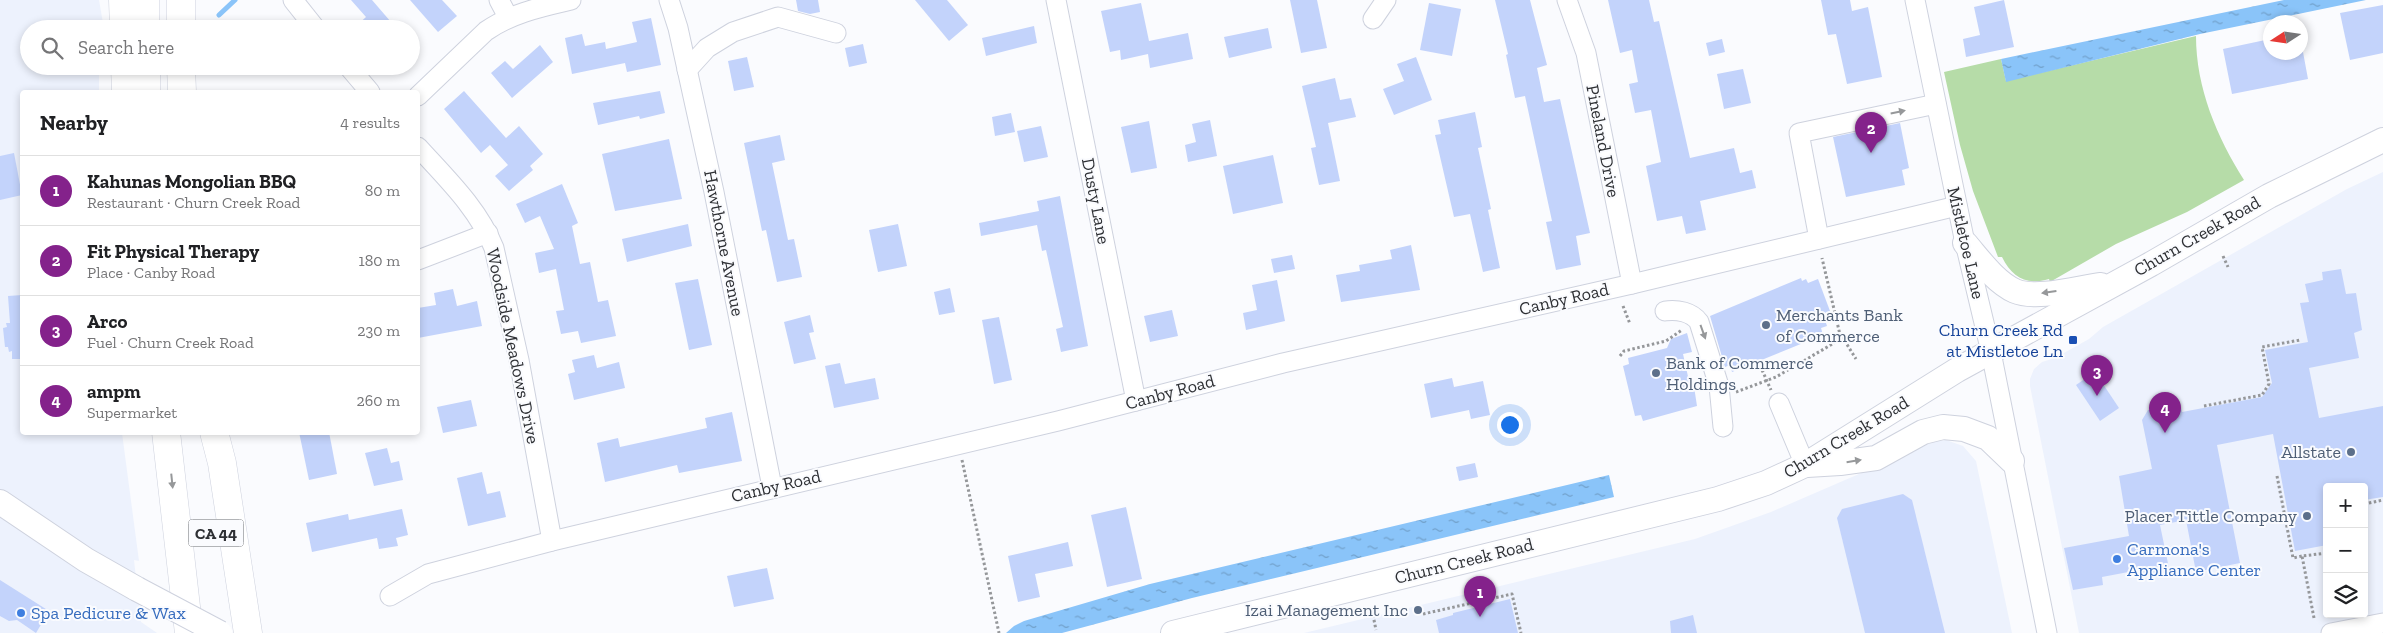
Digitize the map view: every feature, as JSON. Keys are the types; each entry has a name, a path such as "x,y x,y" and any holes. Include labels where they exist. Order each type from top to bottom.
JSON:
{"highway":[{"path":"123,0 124,20"},
{"path":"145,0 145,20"},
{"path":"181,0 181,20"},
{"path":"125,75 126,90"},
{"path":"146,75 146,90"},
{"path":"181,75 182,90"},
{"name":"CA 44","path":"166,435 189,633"},
{"name":"CA 44","path":"205,435 228,633"},
{"path":"215,435 222,463 248,633"}],"main road":[{"name":"Churn Creek Road","path":"1173,633 1718,499 1766,483 1805,465 1957,370 2269,196 2350,154 2383,140"},
{"path":"1964,243 1995,276 2017,292 2031,294 2115,283"},
{"path":"1805,465 1876,458 1923,432 1943,427 1964,429 1988,438 2012,461"},
{"path":"0,502 86,560 220,633"}],"street":[{"path":"293,0 309,20"},
{"path":"499,0 508,17"},
{"path":"420,94 486,31 508,17 571,0"},
{"name":"Hawthorne Avenue","path":"669,0 687,70 714,192 772,487"},
{"name":"Dusty Lane","path":"1056,0 1136,401"},
{"path":"1374,19 1386,0"},
{"name":"Pineland Drive","path":"1567,0 1586,53 1632,284"},
{"name":"Mistletoe Lane","path":"1915,0 1964,243 1992,352 2047,633"},
{"path":"687,70 707,48 733,32 778,17 836,33"},
{"path":"356,75 368,90"},
{"path":"1819,239 1799,133 1936,104"},
{"name":"Woodside Meadows Drive","path":"420,149 473,209 488,233 499,263 552,541"},
{"name":"Canby Road","path":"390,596 428,574 552,541 1136,401 1283,363 1632,284 1957,206"},
{"path":"420,259 488,233"},
{"path":"1665,310 1678,310 1695,317 1699,322 1719,386 1723,427"},
{"path":"1776,398 1805,465"},
{"path":"2331,633 2383,623"}],"path":[{"path":"2223,256 2228,267"},
{"path":"1822,258 1841,339 1843,338 1856,360"},
{"path":"1623,306 1630,324"},
{"path":"1620,356 1624,351 1666,341 1685,328"},
{"path":"1734,393 1767,380 1841,339"},
{"path":"2204,406 2262,395 2269,384 2262,347 2300,340"},
{"path":"1758,361 1776,398"},
{"path":"962,460 999,633"},
{"path":"2277,476 2293,558 2323,553"},
{"path":"2368,503 2383,500"},
{"path":"2302,556 2314,618"},
{"path":"1423,614 1512,594 1521,633"},
{"path":"1373,615 1376,630"}],"shaded area":[{"path":"0,0 99,0 102,20 20,20 20,75 99,75 99,90 20,90 20,435 122,435 139,561 134,560 141,622 157,633 0,633"},
{"path":"2383,172 2383,633 2079,633 2030,379 2034,369 2042,362 2055,358 2089,339 2103,327 2347,189"},
{"path":"1946,440 1963,446 1976,461 2012,633 1304,633 1695,539 1771,512 1933,442"}],"green space":[{"path":"2196,36 2200,74 2210,111 2225,147 2244,180 2187,212 2116,244 2050,282 2049,279 2033,281 2015,275 2002,257 1998,257 1973,191 1960,145 1944,72 2001,59 2006,81"}],"water":[{"path":"2284,0 2366,0 2293,15 2263,15 2263,21 2200,34 2006,82 2001,59"},
{"path":"1609,475 1614,497 1192,598 1062,633 1006,633 1024,621 1150,584"}],"building":[{"path":"351,0 372,0 389,20 363,20 366,17"},
{"path":"410,0 442,0 457,16 438,32"},
{"path":"796,0 818,0 820,12 810,14 798,11"},
{"path":"915,0 947,0 968,25 949,41"},
{"path":"1290,0 1317,0 1327,48 1301,53"},
{"path":"1495,0 1530,0 1547,65 1537,68 1544,102 1560,99 1590,233 1576,236 1581,265 1556,270 1546,222 1552,221 1525,96 1515,98 1506,55 1508,54"},
{"path":"1608,0 1649,0 1654,22 1659,21 1690,158 1734,148 1740,173 1752,170 1756,188 1700,201 1706,230 1686,234 1682,216 1657,221 1646,166 1661,162 1651,110 1635,113 1629,84 1638,82 1632,50 1620,53"},
{"path":"1821,0 1850,0 1852,11 1868,7 1882,77 1847,84 1836,34 1828,35"},
{"path":"2004,0 2014,47 1966,57 1963,39 1980,35 1974,7"},
{"path":"1141,3 1149,41 1188,33 1193,59 1150,68 1148,54 1121,60 1120,50 1110,52 1101,11"},
{"path":"1429,3 1461,9 1452,56 1420,50"},
{"path":"2383,5 2383,53 2350,60 2340,13"},
{"path":"651,18 661,65 627,72 625,63 572,74 565,38 582,34 585,46 605,42 606,49 637,42 632,22"},
{"path":"1034,26 1037,43 986,56 982,38"},
{"path":"1268,28 1272,48 1229,58 1224,37"},
{"path":"1722,39 1725,52 1709,56 1706,43"},
{"path":"2263,40 2263,60 2304,60 2308,79 2232,94 2223,49"},
{"path":"863,44 867,63 849,67 845,48"},
{"path":"540,45 553,62 512,98 491,73 505,61 513,69"},
{"path":"747,57 754,87 734,91 728,61"},
{"path":"1416,57 1432,100 1394,115 1383,89 1404,81 1397,64"},
{"path":"1743,69 1751,103 1724,109 1717,74"},
{"path":"1335,78 1340,100 1351,98 1356,117 1328,123 1340,181 1319,185 1311,148 1316,147 1302,86"},
{"path":"464,91 506,138 519,126 543,154 530,166 533,170 509,191 495,176 508,165 490,145 481,153 444,109"},
{"path":"660,91 665,113 640,119 639,116 598,125 593,103"},
{"path":"1475,112 1482,147 1478,148 1491,209 1488,210 1500,268 1483,272 1470,214 1454,217 1435,135 1441,134 1438,120"},
{"path":"1011,113 1015,132 995,136 992,117"},
{"path":"1210,120 1217,156 1188,162 1185,145 1196,142 1192,124"},
{"path":"1149,121 1157,168 1131,173 1121,127"},
{"path":"1900,123 1909,168 1902,170 1905,185 1846,197 1833,137"},
{"path":"1041,126 1048,157 1024,162 1017,131"},
{"path":"780,135 785,160 772,163 788,240 794,239 802,277 777,282 766,230 762,231 744,143"},
{"path":"669,139 682,199 615,211 602,154"},
{"path":"14,153 20,184 20,195 0,200 0,156"},
{"path":"1273,155 1283,203 1233,214 1223,166"},
{"path":"562,184 578,223 572,226 580,264 590,262 598,302 608,300 616,336 581,343 578,331 561,334 556,311 564,310 556,269 539,273 535,253 554,249 540,216 525,223 516,204"},
{"path":"1060,196 1088,346 1061,352 1056,329 1063,327 1046,250 1042,251 1037,225 981,236 979,223 1039,211 1037,201"},
{"path":"688,224 692,246 627,262 622,239"},
{"path":"898,224 907,266 878,272 869,230"},
{"path":"1411,245 1420,290 1341,302 1336,275 1360,271 1359,265 1392,259 1390,250"},
{"path":"1292,255 1295,269 1274,273 1271,259"},
{"path":"2341,269 2346,294 2356,293 2362,330 2354,333 2359,358 2309,368 2319,418 2383,406 2383,497 2368,499 2368,483 2323,483 2323,546 2295,551 2273,434 2217,445 2240,563 2196,572 2186,520 2160,525 2170,573 2140,577 2139,570 2102,577 2103,585 2073,590 2064,548 2129,536 2119,476 2152,469 2142,420 2148,410 2180,404 2182,412 2262,397 2272,383 2265,350 2308,342 2300,303 2309,302 2305,284 2323,280 2322,272"},
{"name":"Merchants Bank of Commerce","path":"1801,278 1802,281 1806,279 1808,283 1818,279 1830,311 1823,314 1827,326 1821,328 1823,335 1732,372 1730,365 1725,367 1710,316"},
{"path":"698,279 712,345 689,350 675,283"},
{"path":"1277,280 1285,321 1246,330 1243,313 1257,310 1252,285"},
{"path":"950,288 955,312 939,315 934,292"},
{"path":"453,289 457,306 477,301 482,326 420,338 420,308 436,305 434,293"},
{"path":"20,295 20,359 12,359 12,351 9,352 8,347 5,347 3,328 7,327 6,323 10,323 8,296"},
{"path":"1172,310 1178,336 1150,342 1144,316"},
{"path":"810,315 814,332 809,333 816,359 794,364 784,322"},
{"path":"999,317 1012,380 994,384 982,320"},
{"name":"Bank of Commerce Holdings","path":"1687,333 1692,352 1683,354 1689,381 1693,380 1697,406 1643,421 1641,415 1635,416 1623,366 1629,364 1628,358 1667,348 1671,339"},
{"path":"594,355 597,368 619,362 625,388 574,400 568,374 575,372 572,360"},
{"path":"840,363 845,384 875,378 879,399 834,408 825,366"},
{"path":"2095,372 2119,408 2100,421 2076,385"},
{"path":"1452,378 1454,387 1483,381 1490,415 1471,419 1469,410 1431,418 1424,384"},
{"path":"471,400 477,426 443,433 437,407"},
{"path":"732,412 742,461 679,473 677,465 605,482 597,443 618,438 620,447 707,428 705,418"},
{"path":"300,435 330,435 337,474 309,480"},
{"path":"387,448 391,463 399,461 403,480 374,486 365,453"},
{"path":"1475,463 1478,477 1459,481 1456,467"},
{"path":"482,472 487,494 500,491 506,517 468,526 457,478"},
{"path":"1903,494 1912,500 1945,633 1865,633 1837,518 1842,509"},
{"path":"1126,507 1142,579 1107,587 1091,515"},
{"path":"402,509 408,535 396,538 398,546 379,549 377,538 312,552 306,523 348,514 349,520"},
{"path":"1068,542 1073,566 1035,574 1040,597 1018,602 1008,556"},
{"path":"767,568 774,599 734,607 727,576"},
{"path":"0,580 49,611 36,633 17,620 9,621 0,616"},
{"path":"1510,599 1518,633 1439,633 1436,620 1453,615 1453,613"},
{"path":"1693,615 1697,633 1671,633 1670,621"}],"waterway":[{"path":"219,15 235,0"}],"place":[{"name":"Fit Physical Therapy","path":"1871,153"},
{"name":"Merchants Bank of Commerce","path":"1766,325"},
{"name":"Churn Creek Rd at Mistletoe Ln","path":"2073,340"},
{"name":"Bank of Commerce Holdings","path":"1656,373"},
{"name":"Arco","path":"2097,396"},
{"name":"ampm","path":"2165,433"},
{"name":"Allstate","path":"2351,452"},
{"name":"Placer Tittle Company","path":"2307,516"},
{"name":"Carmona's Appliance Center","path":"2117,559"},
{"name":"Izai Management Inc","path":"1418,610"},
{"name":"Spa Pedicure & Wax","path":"21,613"},
{"name":"Kahunas Mongolian BBQ","path":"1480,617"}]}
